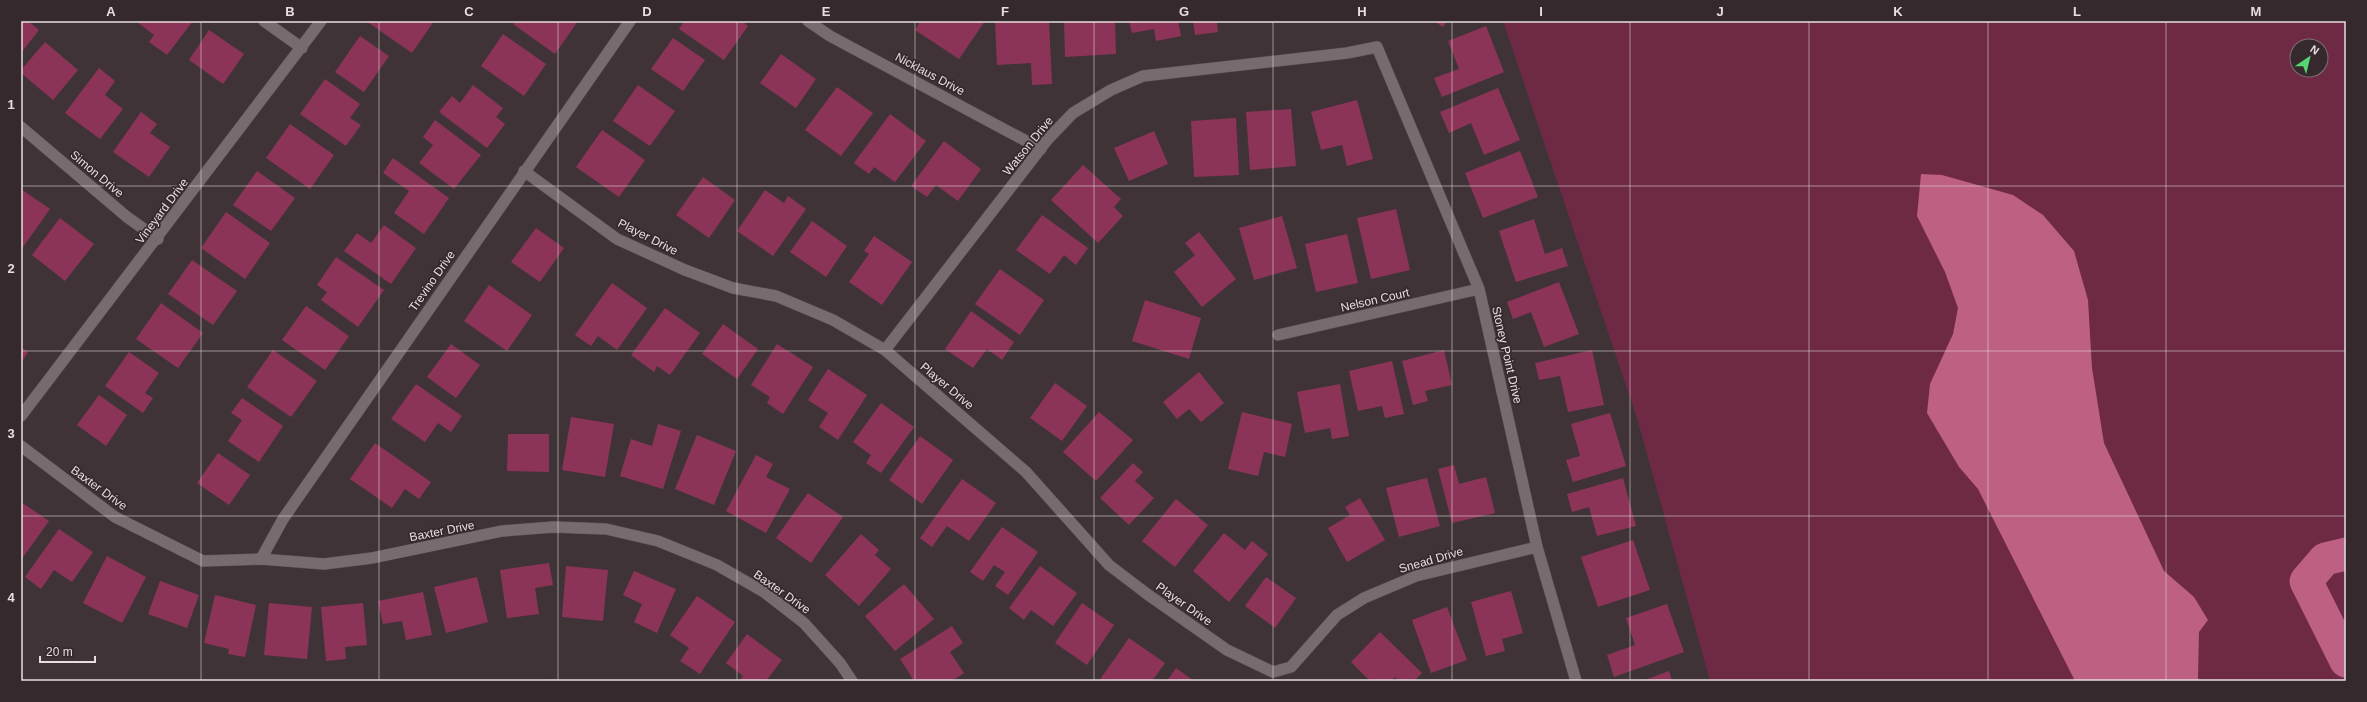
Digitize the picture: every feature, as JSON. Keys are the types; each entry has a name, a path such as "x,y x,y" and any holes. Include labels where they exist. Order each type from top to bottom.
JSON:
{"street":[{"path":"264,21 302,48"},
{"name":"Vineyard Drive","path":"21,416 158,239 321,21"},
{"name":"Trevino Drive","path":"261,559 284,519 524,171 630,21"},
{"name":"Nicklaus Drive","path":"808,21 830,36 1041,149"},
{"name":"Watson Drive","path":"885,350 1041,149 1073,113 1111,90 1143,76 1347,53 1377,47"},
{"name":"Stoney Point Drive","path":"1377,47 1479,289 1538,547 1576,681"},
{"name":"Simon Drive","path":"21,127 127,217 158,239"},
{"name":"Player Drive","path":"524,171 617,239 685,270 733,288 776,296 833,320 885,350 1026,472 1109,564 1147,594 1227,650 1273,672 1291,667 1307,651"},
{"name":"Nelson Court","path":"1278,335 1479,289"},
{"name":"Baxter Drive","path":"21,446 115,517 203,561 261,559 324,564 372,558 502,531 554,527 606,529 658,541 716,565 764,592 804,623 840,663 852,681"},
{"name":"Snead Drive","path":"1307,651 1337,615 1364,598 1416,576 1538,547"}],"shaded area":[{"path":"1503,21 2346,21 2346,681 1710,681 1637,418"},
{"path":"1921,174 1942,175 2013,195 2043,215 2074,251 2088,300 2092,368 2104,443 2164,571 2194,597 2208,620 2199,632 2199,681 2075,681 1978,489 1959,467 1927,413 1930,384 1953,334 1958,308 1945,272 1917,216"}],"building":[{"path":"21,21 28,21 39,30 21,53"},
{"path":"136,21 193,21 167,55 149,42 154,35"},
{"path":"366,21 434,21 412,53"},
{"path":"516,21 578,21 555,54 513,24"},
{"path":"684,21 742,21 748,26 724,60 679,29"},
{"path":"920,21 985,21 959,59 915,30"},
{"path":"995,21 1049,21 1052,84 1032,85 1031,63 997,65"},
{"path":"1064,21 1115,21 1116,54 1065,57"},
{"path":"1129,21 1178,21 1181,36 1156,41 1154,29 1132,33"},
{"path":"1193,21 1217,21 1218,32 1195,35"},
{"path":"1434,21 1447,21 1443,27"},
{"path":"1486,26 1504,72 1442,97 1434,78 1459,69 1448,41"},
{"path":"209,30 244,54 223,84 189,60"},
{"path":"503,34 546,64 524,96 481,66"},
{"path":"360,36 389,56 364,92 335,72"},
{"path":"673,38 705,60 683,91 651,69"},
{"path":"45,42 78,70 53,100 21,73 21,70"},
{"path":"781,54 816,79 796,108 760,83"},
{"path":"99,68 115,81 105,95 123,109 100,139 65,113"},
{"path":"325,79 360,104 350,118 361,125 346,146 300,114"},
{"path":"473,85 503,108 496,117 505,124 487,148 439,112 452,96 460,103"},
{"path":"638,85 675,111 650,146 613,121"},
{"path":"837,87 873,113 841,156 805,130"},
{"path":"1498,88 1520,140 1484,155 1471,123 1449,133 1440,112"},
{"path":"1357,100 1373,159 1347,166 1342,145 1321,150 1311,112"},
{"path":"1291,109 1296,166 1250,170 1246,112"},
{"path":"141,112 157,124 150,133 170,147 149,177 113,152"},
{"path":"890,114 926,141 895,182 874,167 869,174 854,163"},
{"path":"1236,118 1239,175 1194,177 1191,121"},
{"path":"435,120 481,155 454,189 419,163 433,145 423,137"},
{"path":"290,124 334,155 310,189 266,158"},
{"path":"602,130 645,160 619,197 576,167"},
{"path":"1154,131 1168,164 1129,181 1114,148"},
{"path":"944,141 981,169 958,201 936,185 927,197 911,186"},
{"path":"1520,151 1538,197 1483,218 1465,173"},
{"path":"393,158 449,198 424,234 394,213 409,191 383,173"},
{"path":"1083,165 1121,199 1114,207 1123,216 1098,243 1051,200"},
{"path":"257,171 295,198 271,231 233,205"},
{"path":"703,177 735,200 709,238 676,215"},
{"path":"21,189 50,209 21,250"},
{"path":"765,190 784,203 788,196 806,209 773,256 737,231"},
{"path":"1396,209 1410,270 1371,279 1357,218"},
{"path":"226,212 270,243 245,279 201,248"},
{"path":"1042,215 1088,248 1076,265 1064,255 1050,274 1016,250"},
{"path":"1282,216 1297,268 1254,280 1239,228"},
{"path":"60,218 94,244 65,281 32,255"},
{"path":"1534,219 1545,254 1562,248 1568,266 1516,282 1499,231"},
{"path":"812,221 847,246 826,277 790,252"},
{"path":"384,225 416,248 391,284 344,251 357,233 371,243"},
{"path":"536,228 564,248 540,282 511,262"},
{"path":"1199,232 1236,279 1202,307 1174,272 1195,255 1185,243"},
{"path":"1347,234 1358,283 1316,292 1305,244"},
{"path":"874,236 912,262 882,305 849,282 869,254 864,251"},
{"path":"336,257 384,290 358,327 321,300 327,292 317,285"},
{"path":"192,260 237,291 213,325 168,294"},
{"path":"1000,269 1044,300 1020,335 975,304"},
{"path":"1559,282 1579,334 1544,347 1531,312 1513,319 1507,302"},
{"path":"612,283 647,308 617,350 598,336 591,346 575,335"},
{"path":"489,285 532,315 507,351 464,321"},
{"path":"1145,300 1201,318 1189,359 1132,341"},
{"path":"161,303 203,333 178,368 136,339"},
{"path":"306,306 349,336 325,370 282,340"},
{"path":"665,308 700,333 670,375 657,366 654,372 631,355"},
{"path":"971,311 1014,342 1002,360 987,349 973,368 945,349"},
{"path":"723,324 758,349 737,379 702,354"},
{"path":"451,344 480,365 456,398 427,377"},
{"path":"777,344 813,367 783,414 767,403 770,397 751,385"},
{"path":"21,347 28,352 21,363"},
{"path":"273,350 317,381 291,417 247,387"},
{"path":"1444,350 1452,385 1425,391 1428,401 1413,405 1402,361"},
{"path":"1592,350 1604,405 1568,412 1560,376 1539,380 1535,363"},
{"path":"129,352 159,373 145,393 153,398 143,413 105,386"},
{"path":"1392,361 1404,414 1385,418 1382,406 1358,411 1349,371"},
{"path":"828,369 867,395 838,440 819,427 828,413 808,400"},
{"path":"1199,372 1224,403 1201,422 1189,409 1177,419 1163,402"},
{"path":"1055,383 1087,406 1062,441 1030,418"},
{"path":"416,384 462,416 451,432 438,423 425,442 391,419"},
{"path":"1340,384 1349,436 1332,439 1330,428 1305,433 1297,392"},
{"path":"99,395 127,415 106,446 77,425"},
{"path":"242,398 283,426 259,462 228,441 242,420 231,413"},
{"path":"881,403 914,427 881,473 866,463 871,455 853,442"},
{"path":"1099,412 1133,440 1096,481 1063,452"},
{"path":"1242,412 1292,424 1285,457 1264,452 1258,476 1228,469"},
{"path":"1610,413 1626,466 1573,482 1566,460 1580,456 1571,424"},
{"path":"571,417 614,424 605,477 562,470"},
{"path":"658,424 681,431 663,489 620,476 631,439 652,446"},
{"path":"508,434 549,434 549,472 507,471"},
{"path":"697,435 736,451 714,505 675,489"},
{"path":"920,436 953,460 922,504 889,480"},
{"path":"375,443 431,482 419,499 405,489 392,508 350,479"},
{"path":"218,453 250,475 229,505 197,483"},
{"path":"756,455 773,464 766,477 790,489 766,533 726,511"},
{"path":"1133,463 1143,472 1135,481 1154,498 1129,525 1100,498"},
{"path":"1454,465 1459,484 1486,477 1495,513 1452,523 1438,469"},
{"path":"1427,478 1440,526 1399,537 1386,488"},
{"path":"1623,478 1636,526 1597,536 1589,507 1572,512 1567,494"},
{"path":"962,479 996,503 969,541 947,526 932,547 920,538"},
{"path":"808,493 843,517 811,563 776,538"},
{"path":"1360,498 1385,540 1347,562 1328,528 1350,515 1345,507"},
{"path":"1176,499 1208,525 1175,567 1142,541"},
{"path":"21,502 49,521 21,560"},
{"path":"1002,527 1038,552 1008,595 995,586 1005,572 994,565 983,581 970,572"},
{"path":"59,529 93,552 72,582 54,570 41,589 25,577"},
{"path":"1224,533 1245,550 1252,541 1268,554 1229,602 1193,571"},
{"path":"861,534 879,550 875,555 891,569 859,606 825,575"},
{"path":"1633,540 1650,590 1598,607 1581,557"},
{"path":"107,556 146,577 122,623 83,603"},
{"path":"549,563 553,585 535,588 539,614 507,618 500,570"},
{"path":"566,566 608,570 603,621 562,617"},
{"path":"1040,566 1077,593 1053,626 1031,610 1024,620 1009,608"},
{"path":"634,571 676,589 657,633 634,622 642,604 623,595"},
{"path":"477,577 488,622 446,633 434,587"},
{"path":"1266,577 1296,598 1275,628 1245,606"},
{"path":"160,581 199,595 187,628 148,614"},
{"path":"904,584 934,619 895,651 865,616"},
{"path":"1511,591 1523,633 1502,639 1505,651 1486,656 1471,602"},
{"path":"423,592 432,635 406,640 402,621 383,624 378,601"},
{"path":"215,595 256,605 245,657 228,654 229,649 204,643"},
{"path":"697,596 735,622 700,674 680,661 689,648 670,635"},
{"path":"269,603 312,607 307,659 264,655"},
{"path":"363,603 367,645 345,647 346,659 326,661 321,607"},
{"path":"1082,603 1114,625 1087,665 1055,643"},
{"path":"1667,604 1684,652 1614,677 1607,655 1635,645 1626,618"},
{"path":"1447,607 1467,660 1431,673 1412,620"},
{"path":"952,626 963,643 950,652 964,673 952,681 914,681 900,659"},
{"path":"1380,632 1422,673 1414,681 1398,681 1395,677 1391,681 1370,681 1351,662"},
{"path":"747,634 782,660 766,681 739,681 743,676 726,663"},
{"path":"1129,638 1165,663 1152,681 1099,681"},
{"path":"1176,668 1194,681 1167,681"},
{"path":"1669,671 1672,681 1642,681"},
{"path":"554,679 554,681 544,681 544,680"}],"waterway":[{"path":"2346,554 2325,559 2306,581 2346,661"}]}
